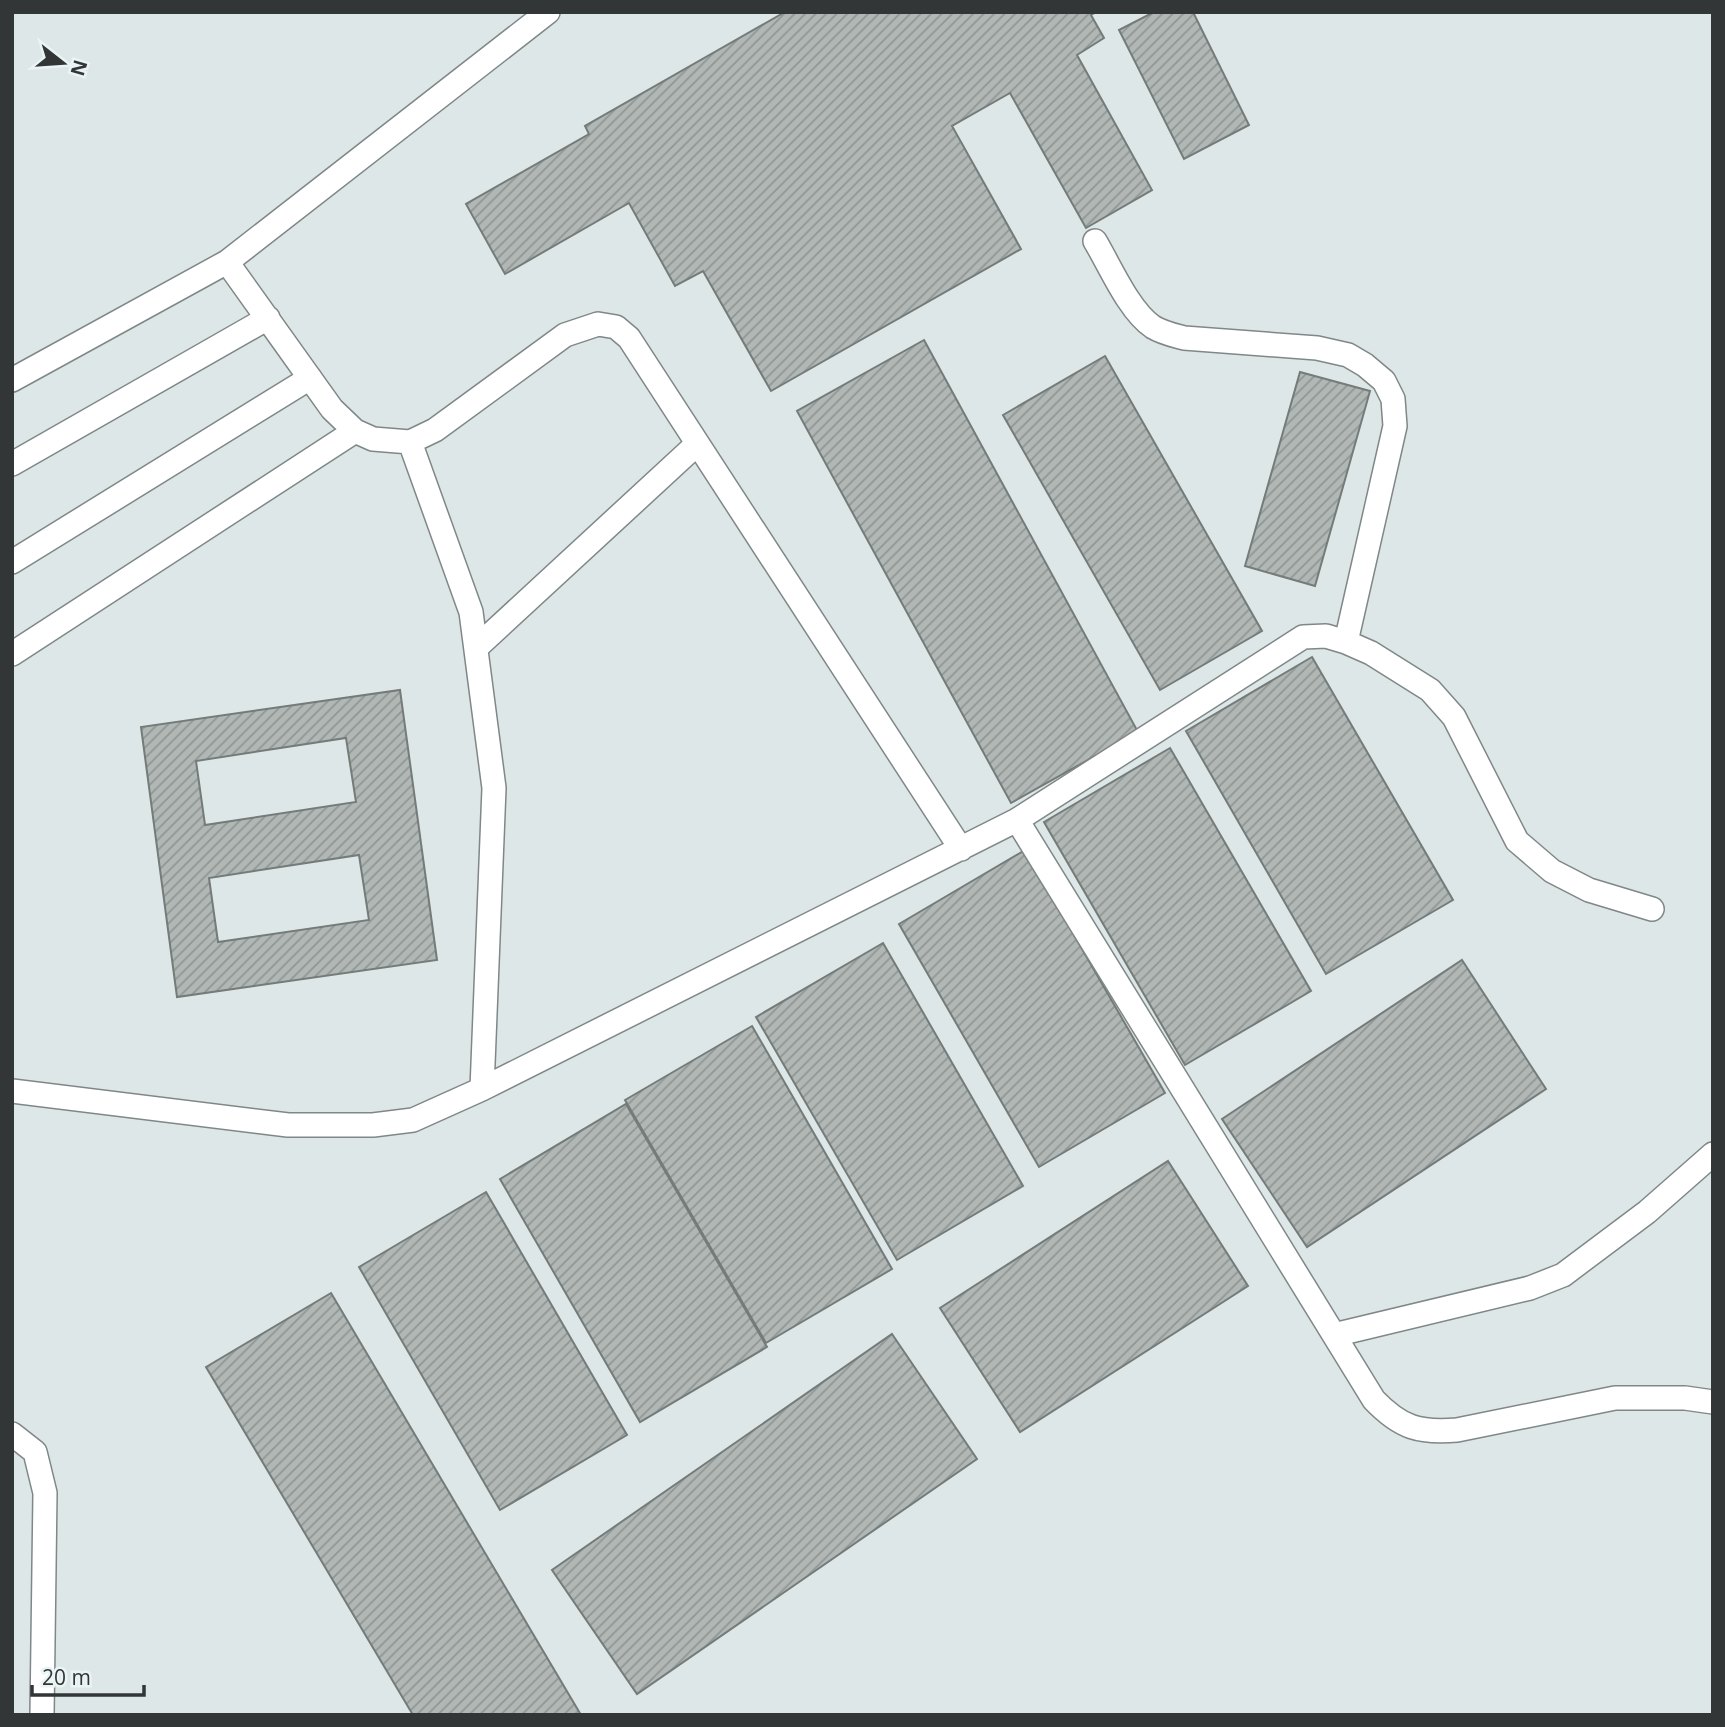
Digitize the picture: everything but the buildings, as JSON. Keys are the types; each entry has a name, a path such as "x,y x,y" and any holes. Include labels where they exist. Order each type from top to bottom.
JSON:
{"lane":[{"path":"12,380 228,262 548,12"},
{"path":"1095,241 1139,314 1165,333 1184,338 1317,348 1348,355 1365,365 1384,382 1393,399 1395,426 1346,642"},
{"path":"228,262 332,409 355,431 373,439 410,442 435,430 565,335 598,324 616,327 629,338 961,849"},
{"path":"12,464 268,318"},
{"path":"12,562 310,378"},
{"path":"12,654 355,431"},
{"path":"410,442 471,612 494,788 482,1089"},
{"path":"477,647 697,443"},
{"path":"12,1091 288,1125 373,1125 413,1120 482,1089 1017,820 1303,637 1326,636 1346,642 1371,653 1430,691 1454,717 1517,841 1552,871 1589,890 1652,909"},
{"path":"1017,820 1374,1400 1395,1420 1419,1430 1436,1432 1615,1398 1685,1398 1713,1402"},
{"path":"1334,1335 1530,1288 1563,1275 1647,1212 1713,1154"},
{"path":"12,1434 34,1452 45,1493 42,1715"}]}
